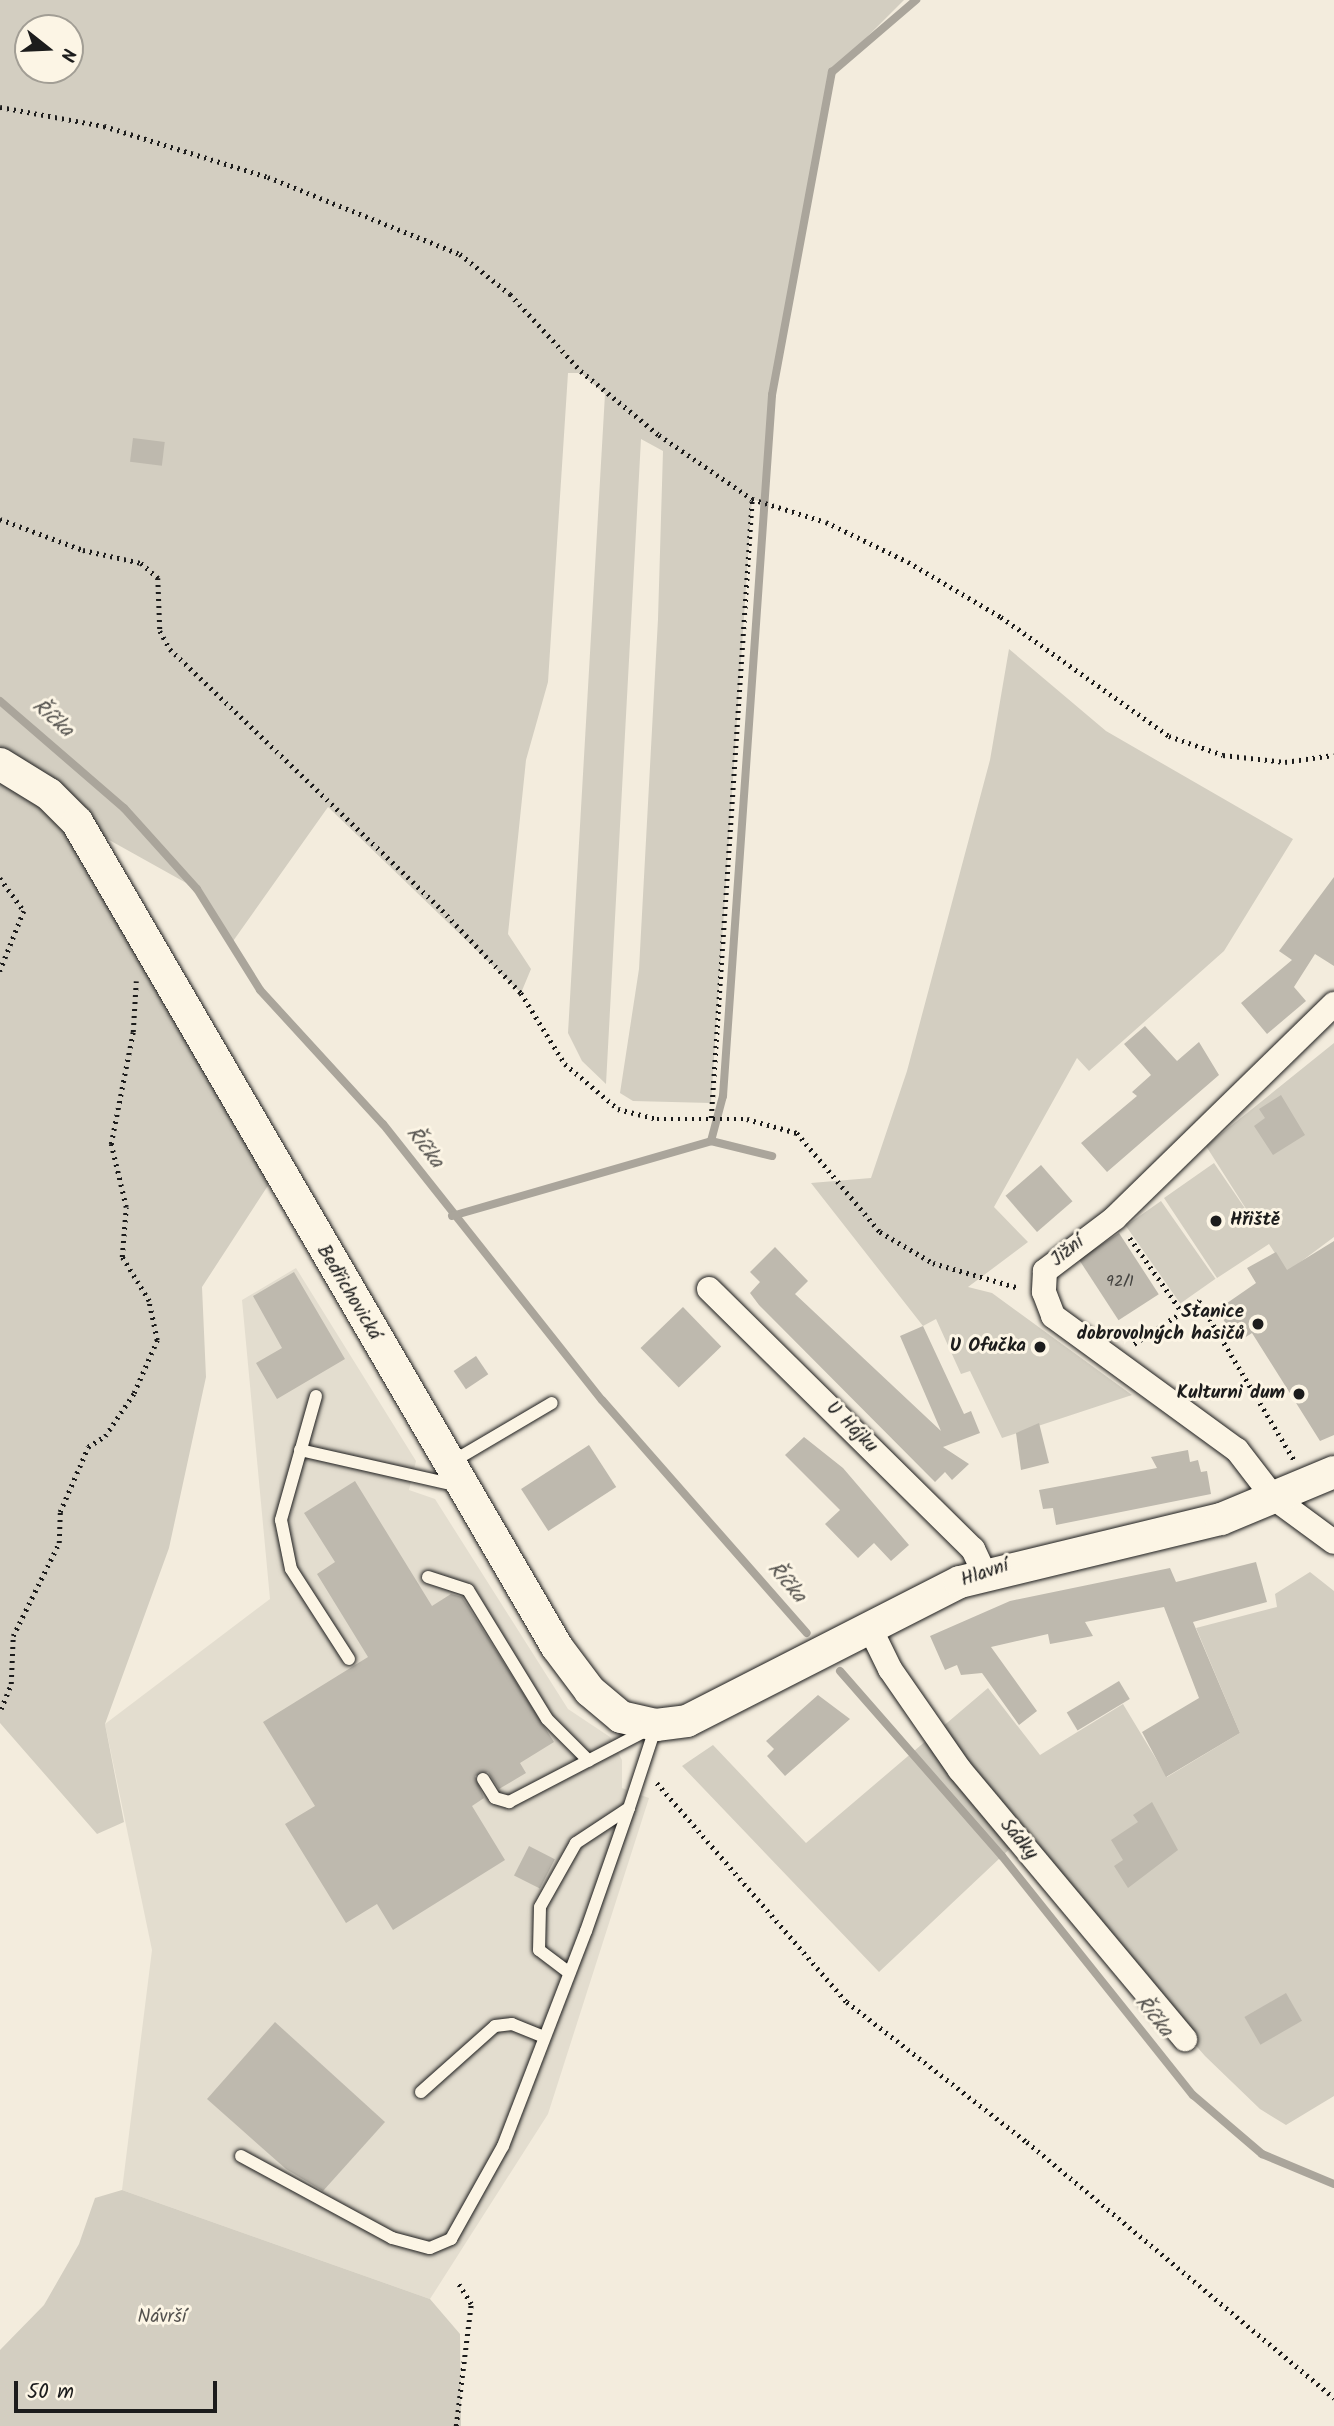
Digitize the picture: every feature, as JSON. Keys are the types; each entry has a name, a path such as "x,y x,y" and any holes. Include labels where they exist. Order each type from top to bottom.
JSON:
{"street":[{"name":"Bedřichovická","path":"0,764 48,794 76,822 456,1475 590,1691 621,1717 656,1725"},
{"name":"Jižní","path":"1334,1004 1115,1217 1045,1271 1044,1292 1053,1316 1237,1450 1274,1497 1334,1542"},
{"name":"U Hájku","path":"709,1289 973,1549 984,1573"},
{"name":"Hlavní","path":"656,1725 705,1714 870,1628 984,1573 1221,1519 1334,1472"},
{"name":"Sádky","path":"870,1628 890,1668 960,1770 1185,2039"}],"lane":[{"path":"316,1396 281,1512 289,1563 349,1659"},
{"path":"300,1450 456,1475 552,1403"},
{"path":"428,1577 468,1590 547,1719 589,1761"},
{"path":"484,1779 495,1798 509,1802 656,1725"},
{"path":"241,2156 392,2238 419,2248 442,2245 460,2229 487,2183 542,2036 569,1973 656,1725"},
{"path":"569,1973 539,1950 540,1907 576,1843 629,1808"},
{"path":"421,2092 495,2026 512,2024 542,2036"}],"path":[{"path":"0,107 104,126 268,177 460,254 510,293 581,371 659,436 752,499 826,522 908,562 1001,617 1169,736 1247,758 1285,762 1334,755"},
{"path":"711,1118 752,499"},
{"path":"0,519 83,550 141,562 158,578 160,631 170,649 477,947 521,993 565,1064 618,1109 657,1119 747,1119 797,1133 849,1203 891,1239 933,1264 1044,1292"},
{"path":"0,878 24,911 0,971"},
{"path":"1,1709 11,1685 13,1636 59,1543 60,1512 88,1447 105,1436 134,1393 157,1340 149,1301 122,1256 126,1207 111,1144 133,1032 134,984 143,970 132,948 139,934"},
{"path":"1115,1217 1182,1312"},
{"path":"1112,1359 1199,1301 1297,1465 1301,1463"},
{"path":"643,1766 847,2002 1027,2142 1334,2398"},
{"path":"456,2426 471,2304 457,2282"}],"shaded area":[{"path":"296,1268 416,1461 409,1490 435,1499 568,1709 610,1737 622,1760 622,1788 649,1798 548,2114 430,2299 122,2190 152,1950 105,1724 270,1599 242,1300"}],"green space":[{"path":"0,0 904,0 832,72 772,395 765,503 752,499 711,1103 633,1101 620,1093 639,969 658,619 663,451 641,439 606,1084 582,1061 568,1033 605,394 581,373 568,373 548,682 526,760 508,934 531,969 521,993 328,807 231,944 197,889 77,822 0,764"},
{"path":"1009,649 1106,731 1293,839 1224,951 1089,1071 1077,1058 994,1207 1028,1242 968,1287 992,1293 1132,1395 1002,1438 970,1371 961,1374 936,1319 923,1326 811,1183 871,1178 907,1071 990,760"},
{"path":"0,782 44,807 77,844 269,1184 202,1287 206,1377 169,1548 105,1724 124,1822 97,1834 0,1723"},
{"path":"1334,1043 1334,1237 1287,1272 1269,1244 1217,1278 1164,1198 1214,1163 1257,1226 1206,1146"},
{"path":"1161,1201 1215,1279 1180,1303 1126,1226"},
{"path":"1310,1572 1334,1591 1334,2096 1286,2125 1260,2109 1205,2056 1018,1841 879,1972 682,1766 713,1745 806,1843 988,1688 1040,1755 1123,1704 1167,1777 1240,1733 1196,1628 1277,1607 1275,1594"},
{"name":"Návrší","path":"122,2190 430,2299 460,2334 461,2426 0,2426 0,2350 44,2305 79,2244 95,2198"}],"building":[{"path":"133,438 165,442 162,466 130,462"},
{"path":"1334,877 1334,966 1315,954 1294,987 1306,1001 1267,1034 1241,1003 1292,960 1279,951"},
{"path":"1145,1026 1177,1061 1199,1042 1219,1075 1107,1172 1081,1143 1137,1096 1132,1092 1151,1075 1124,1044"},
{"path":"1281,1095 1305,1135 1273,1155 1254,1126 1265,1118 1259,1109"},
{"path":"1041,1165 1072,1201 1037,1232 1006,1196"},
{"path":"1119,1233 1159,1294 1119,1320 1079,1259"},
{"path":"1334,1241 1334,1435 1320,1441 1252,1333 1238,1342 1217,1310 1256,1283 1247,1268 1276,1252 1287,1270"},
{"path":"775,1247 808,1281 795,1294 941,1431 900,1336 923,1326 964,1414 971,1411 980,1433 943,1447 969,1464 952,1480 945,1472 935,1482 759,1305 750,1293 760,1282 750,1272"},
{"path":"294,1272 345,1359 277,1399 256,1363 282,1348 253,1296"},
{"path":"683,1307 721,1347 679,1388 641,1348"},
{"path":"476,1356 488,1374 466,1389 454,1371"},
{"path":"1039,1423 1049,1463 1021,1470 1016,1433"},
{"path":"804,1437 843,1468 909,1545 891,1561 874,1543 858,1558 825,1524 840,1510 785,1455"},
{"path":"589,1445 616,1487 548,1531 521,1489"},
{"path":"1188,1450 1190,1462 1198,1460 1201,1472 1207,1471 1211,1494 1056,1525 1053,1508 1043,1509 1039,1490 1157,1468 1151,1457"},
{"path":"355,1481 432,1606 451,1594 462,1597 554,1742 520,1763 526,1773 499,1789 488,1772 475,1776 484,1798 472,1806 505,1860 393,1930 377,1904 346,1923 285,1824 315,1806 263,1722 368,1657 317,1574 335,1562 304,1513"},
{"path":"1256,1562 1267,1602 1193,1622 1240,1733 1166,1777 1142,1732 1199,1698 1164,1607 1085,1622 1093,1636 1050,1644 1048,1634 991,1647 1037,1711 1019,1725 982,1673 961,1675 957,1665 945,1670 930,1636 1010,1601 1170,1568 1176,1582"},
{"path":"1119,1681 1130,1699 1078,1730 1067,1712"},
{"path":"818,1695 850,1719 785,1776 767,1756 774,1749 766,1741"},
{"path":"1152,1802 1178,1850 1128,1888 1114,1866 1123,1860 1111,1840 1138,1822 1133,1815"},
{"path":"529,1846 555,1859 540,1889 514,1875"},
{"path":"1286,1993 1302,2021 1260,2045 1244,2017"},
{"path":"275,2022 385,2122 323,2191 286,2169 207,2099"}],"waterway":[{"path":"711,1141 723,1096 772,395 832,72 916,0"},
{"name":"Říčka","path":"0,701 124,808 197,889 260,990 383,1124 602,1400 807,1633"},
{"path":"452,1216 711,1141 772,1156"},
{"name":"Říčka","path":"840,1671 1002,1856 1193,2095 1262,2154 1334,2184"}],"place":[{"name":"Hřiště","path":"1216,1221"},
{"name":"Stanice dobrovolných hasičů","path":"1258,1324"},
{"name":"U Ofučka","path":"1040,1347"},
{"name":"Kulturni dum","path":"1299,1394"}]}
